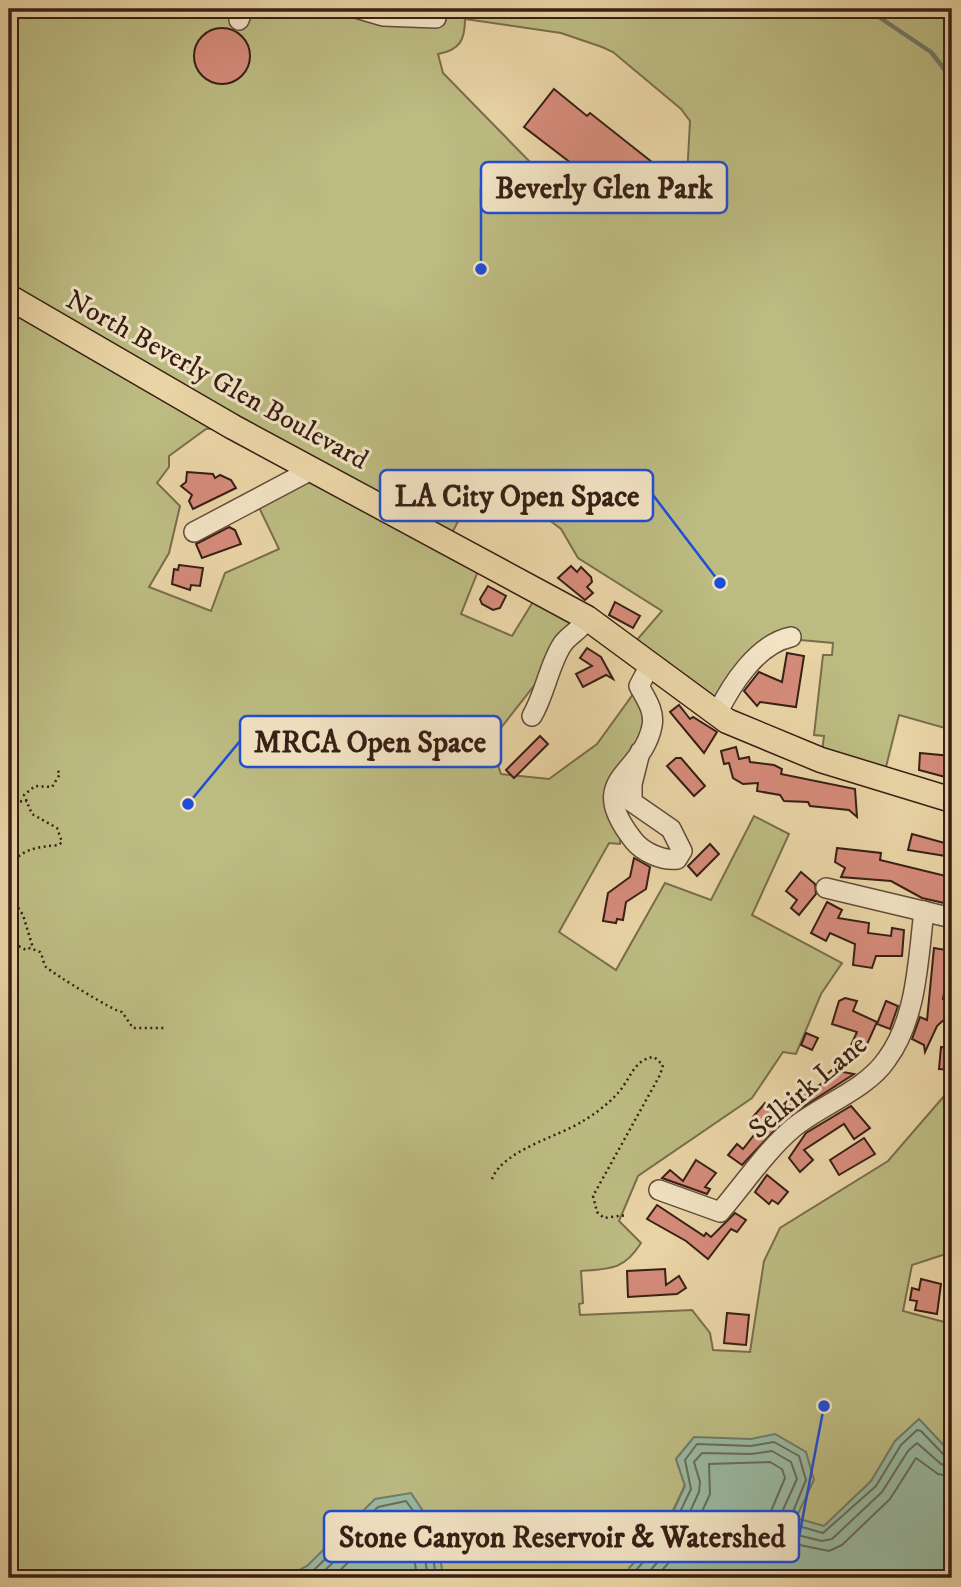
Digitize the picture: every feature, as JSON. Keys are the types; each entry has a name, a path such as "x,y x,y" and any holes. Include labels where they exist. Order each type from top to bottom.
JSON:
{"main road":[{"name":"North Beverly Glen Boulevard","path":"9,298 233,427 587,618 727,721 821,760 952,800"}],"street":[{"path":"359,9 383,16 436,18"},
{"path":"194,532 313,469"},
{"path":"532,716 545,691 560,649 581,630 587,618"},
{"path":"717,714 736,678 779,640 791,637"},
{"path":"640,752 623,772 615,788 613,804 639,846 668,860 677,859 682,851 671,829 632,802 632,784 640,752 653,725 652,711 639,686 650,665"},
{"path":"826,888 952,918"},
{"name":"Selkirk Lane","path":"659,1190 720,1212 776,1144 796,1126 869,1079 886,1061 900,1038 909,1010 924,911"}],"path":[{"path":"9,870 13,861 29,849 59,845 62,842 57,828 32,814 25,791 35,786 52,787 60,774 56,768"},
{"path":"9,802 27,801"},
{"path":"9,894 23,915 33,948 40,952 46,967 78,985 82,992 105,1007 114,1012 122,1012 133,1028 165,1028"},
{"path":"9,941 26,950 33,948"},
{"path":"492,1179 501,1165 516,1155 583,1121 619,1093 638,1064 646,1058 654,1057 663,1065 660,1075 593,1196 597,1212 604,1218 627,1215"}],"shaded area":[{"path":"9,9 359,9 436,18 448,9 952,9 952,730 899,715 883,779 821,760 824,736 814,735 823,655 832,655 833,643 778,638 708,708 629,649 662,611 578,558 561,529 515,494 475,490 447,542 482,561 461,614 512,636 539,592 587,618 490,742 501,774 549,779 597,744 639,686 652,711 623,772 620,844 609,843 559,932 616,970 665,883 711,900 754,816 789,834 752,915 842,963 821,994 796,1054 783,1052 752,1098 638,1176 619,1221 641,1243 629,1258 616,1266 581,1271 583,1303 579,1304 580,1315 692,1310 710,1333 713,1350 750,1352 764,1261 780,1228 888,1161 945,1095 952,1093 952,1252 912,1265 903,1311 952,1324 952,1503 871,1481 801,1578 691,1441 676,1459 685,1485 669,1519 662,1578 9,1578","holes":["465,19 561,33 602,47 613,52 681,109 690,121 686,196 680,204 599,205 531,163 443,73 438,54 452,50 460,43","233,427 312,469 255,499 279,549 225,573 211,611 149,587 169,553 180,506 157,483 169,467 169,456 206,429"]}],"water":[{"path":"919,1419 952,1454 952,1578 629,1578 629,1568 665,1529 685,1486 676,1459 694,1437 751,1439 775,1434 806,1452 814,1480 796,1518 824,1526 871,1481 895,1441"},
{"path":"411,1493 437,1532 443,1578 284,1578 307,1566 375,1499"}],"building":[{"path":"217,28 227,28 242,36 248,45 248,67 242,76 227,84 217,84 199,72 194,61 194,51 206,33"},
{"path":"554,89 587,116 590,113 662,170 663,179 652,193 648,190 643,196 629,201 612,187 622,174 606,162 592,179 524,127"},
{"path":"187,472 213,474 215,478 220,475 231,480 236,488 193,509 189,501 192,495 181,486 186,482"},
{"path":"229,527 235,530 241,544 202,558 196,544"},
{"path":"179,565 203,568 200,586 191,585 190,590 172,584 174,569 178,570"},
{"path":"571,566 577,572 581,567 591,577 592,582 587,587 593,593 585,600 558,578"},
{"path":"488,586 506,596 500,608 493,610 482,604 480,599"},
{"path":"615,602 640,616 633,628 609,615"},
{"path":"587,648 601,657 613,679 606,675 583,687 576,674 592,666 580,658"},
{"path":"787,653 804,656 796,707 760,702 757,706 744,691 759,672 782,682"},
{"path":"679,705 690,719 693,717 717,732 704,753 670,712"},
{"path":"540,736 548,744 514,778 506,770"},
{"path":"736,747 739,759 749,757 750,762 774,765 782,769 781,774 855,789 857,817 849,810 810,806 808,802 784,801 780,795 757,791 758,783 743,784 733,778 729,763 724,764 721,751"},
{"path":"920,753 951,756 949,778 919,770"},
{"path":"676,758 681,758 705,786 694,796 667,766"},
{"path":"912,834 952,845 952,857 908,850"},
{"path":"710,844 719,854 697,876 688,866"},
{"path":"837,848 881,853 880,860 950,877 951,897 945,895 944,903 922,898 891,881 841,877 845,868 835,862"},
{"path":"634,858 650,867 646,889 626,902 623,920 617,919 616,923 603,921 608,893 630,877"},
{"path":"801,872 815,884 816,894 799,915 791,908 797,900 786,891"},
{"path":"827,902 842,910 838,918 869,923 868,933 891,936 892,928 904,930 902,956 876,956 872,968 853,965 855,944 830,933 826,941 811,933"},
{"path":"934,948 946,950 945,955 952,956 952,975 947,975 943,999 950,1000 948,1016 937,1026 925,1052 924,1045 912,1039 920,1017 927,1020"},
{"path":"845,998 857,1001 853,1011 877,1022 864,1051 851,1045 857,1032 832,1024 839,1001"},
{"path":"886,1001 898,1006 890,1029 877,1024"},
{"path":"806,1033 818,1038 812,1050 801,1045"},
{"path":"941,1047 952,1048 952,1070 939,1069"},
{"path":"832,1070 854,1074 786,1118 742,1165 728,1155 737,1144 743,1149 761,1126 752,1118 765,1103 774,1111 796,1093 800,1099 825,1081"},
{"path":"851,1106 870,1128 854,1139 844,1124 804,1150 813,1160 800,1172 789,1158 806,1133"},
{"path":"864,1138 875,1154 839,1175 830,1160"},
{"path":"696,1160 716,1173 705,1187 710,1189 707,1194 662,1178 670,1170 683,1181"},
{"path":"767,1175 788,1192 778,1204 772,1200 769,1204 755,1192"},
{"path":"657,1205 704,1236 706,1233 711,1237 735,1213 746,1220 737,1232 731,1229 708,1259 686,1241 647,1219"},
{"path":"665,1269 666,1285 679,1276 686,1288 677,1294 628,1297 627,1271"},
{"path":"921,1279 941,1284 937,1314 915,1310 917,1301 910,1300 912,1288 919,1290"},
{"path":"727,1313 749,1315 746,1345 724,1343"}],"waterway":[{"path":"867,9 931,52 952,79"}],"place":[{"name":"Beverly Glen Park","path":"481,269"},
{"name":"LA City Open Space","path":"720,583"},
{"name":"MRCA Open Space","path":"188,804"},
{"name":"Stone Canyon Reservoir & Watershed","path":"824,1406"}]}
